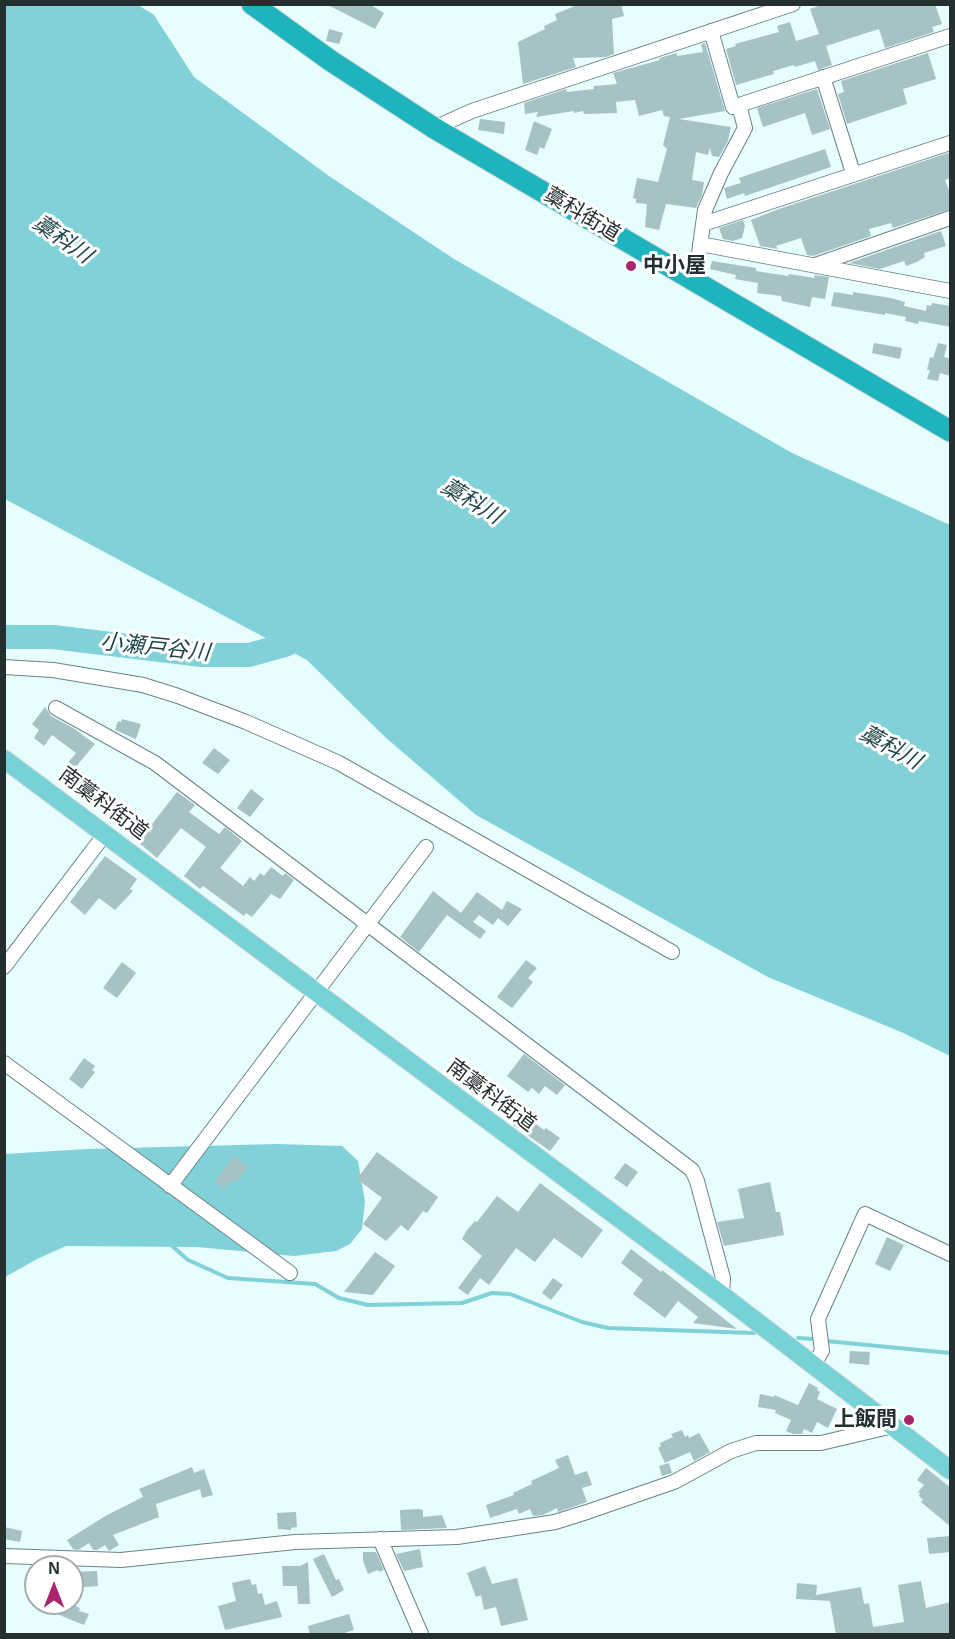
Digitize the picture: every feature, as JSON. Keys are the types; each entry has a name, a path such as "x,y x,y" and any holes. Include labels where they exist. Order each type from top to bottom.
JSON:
{"highway":[{"name":"藁科街道","path":"252,4 331,61 434,128 951,431"}],"main road":[{"name":"南藁科街道","path":"4,759 722,1295 951,1470"}],"street":[{"path":"434,128 472,111 784,6"},
{"path":"711,31 734,106 951,36"},
{"path":"823,77 854,173"},
{"path":"695,282 705,210 721,173 745,128 739,105"},
{"path":"703,224 951,143"},
{"path":"813,266 951,218"},
{"path":"700,244 951,291"},
{"path":"4,667 53,670 143,685 246,722 339,763 672,952"},
{"path":"56,708 155,763 692,1170 723,1278 722,1295"},
{"path":"4,967 105,834"},
{"path":"170,1186 426,847"},
{"path":"4,1063 290,1273"},
{"path":"813,1366 822,1351 818,1319 865,1214 951,1254"},
{"path":"4,1556 121,1560 295,1542 457,1537 555,1522 674,1482 731,1451 756,1443 821,1443 893,1426"},
{"path":"380,1539 421,1635"}],"shaded area":[{"path":"4,5 138,5 154,15 194,77 329,176 454,259 792,453 950,525 950,1056 901,1032 768,977 476,815 385,737 307,660 5,499"},
{"path":"276,1144 342,1146 358,1161 365,1201 362,1229 350,1244 336,1251 294,1256 197,1247 66,1246 5,1277 5,1154 87,1149"}],"building":[{"path":"326,4 369,4 384,13 375,29"},
{"path":"580,4 621,4 624,16 612,19 614,54 606,57 573,58 576,67 523,84 518,42 545,29 544,26 557,20 555,14"},
{"path":"824,4 935,4 942,24 932,27 934,32 885,48 879,29 826,46 832,65 818,70 815,61 795,67 794,65 773,71 774,74 736,85 726,49 736,46 735,44 779,32 777,26 790,22 796,41 819,34 810,9"},
{"path":"329,29 343,33 339,44 326,41"},
{"path":"705,43 725,111 679,119 731,127 728,141 719,157 712,156 710,148 708,155 696,152 692,180 704,182 702,195 696,208 666,204 659,230 645,227 647,204 636,203 636,199 633,198 637,178 658,182 667,149 663,145 670,117 664,116 662,110 639,116 635,100 616,102 617,113 584,114 583,111 574,113 574,111 536,117 538,112 525,114 524,103 566,89 567,92 617,84 613,73 677,53 677,56 703,52 701,44"},
{"path":"928,53 936,79 903,89 907,104 847,124 838,94 844,92 841,81"},
{"path":"817,89 830,129 812,135 805,113 763,127 757,108"},
{"path":"480,119 505,122 504,134 478,130"},
{"path":"534,121 552,129 544,149 540,147 537,155 525,150"},
{"path":"825,149 831,167 745,196 744,193 727,199 724,188 741,183 739,178"},
{"path":"951,152 951,178 945,180 951,195 951,209 893,228 891,223 869,229 871,236 813,256 807,255 801,238 776,246 778,249 760,246 751,220"},
{"path":"743,220 745,226 742,238 733,241 723,239 719,228"},
{"path":"941,231 946,246 924,253 925,257 906,266 904,261 880,269 849,263"},
{"path":"712,261 788,276 789,274 815,278 814,275 829,277 825,299 812,297 810,307 782,301 781,296 757,293 758,283 735,279 736,275 710,269"},
{"path":"834,292 853,295 853,292 891,298 905,302 904,306 926,311 927,305 931,306 932,303 951,306 951,327 919,321 918,324 905,321 906,317 831,306"},
{"path":"874,343 902,348 900,359 872,353"},
{"path":"938,343 947,345 944,357 951,359 951,376 940,373 938,381 927,379 930,370 927,370 930,357 933,358"},
{"path":"45,707 51,716 95,744 69,775 63,769 76,753 52,735 44,746 34,738 39,730 32,724"},
{"path":"122,719 141,724 136,739 115,730 118,721 121,722"},
{"path":"214,748 230,760 218,774 202,763"},
{"path":"251,789 264,799 250,817 237,808"},
{"path":"177,792 195,805 189,812 219,834 225,827 242,841 220,868 243,886 250,877 254,881 260,873 264,876 271,867 283,876 285,873 294,880 280,899 271,894 252,917 246,913 244,916 203,886 200,889 184,876 206,847 181,828 157,858 138,842"},
{"path":"105,856 137,879 130,889 133,891 115,910 99,898 85,915 70,902"},
{"path":"433,891 461,913 477,892 502,910 507,901 522,909 508,926 498,918 493,925 479,915 473,922 486,931 480,939 447,915 419,952 400,937"},
{"path":"526,960 537,968 528,978 533,982 512,1008 497,997"},
{"path":"122,962 136,973 117,998 103,988"},
{"path":"524,1054 565,1085 557,1095 545,1086 539,1094 532,1088 528,1092 507,1076"},
{"path":"84,1058 95,1066 92,1070 95,1072 82,1089 69,1079"},
{"path":"521,1113 544,1130 546,1128 560,1138 550,1151 513,1125"},
{"path":"377,1152 438,1197 427,1213 423,1211 408,1231 401,1225 386,1241 363,1224 382,1198 357,1179"},
{"path":"234,1156 248,1167 235,1183 231,1180 224,1189 214,1182"},
{"path":"625,1163 638,1172 627,1187 614,1178"},
{"path":"770,1182 776,1212 780,1212 784,1235 724,1246 717,1222 744,1218 738,1189"},
{"path":"540,1183 603,1230 582,1258 554,1238 535,1262 516,1248 489,1285 480,1278 468,1295 458,1288 482,1256 462,1239 467,1230 475,1221 477,1222 497,1196 518,1212"},
{"path":"887,1237 904,1245 890,1271 875,1264"},
{"path":"631,1249 661,1272 662,1270 737,1329 693,1323 698,1317 678,1301 665,1318 633,1294 643,1280 621,1263"},
{"path":"375,1252 395,1266 373,1295 344,1292"},
{"path":"553,1278 563,1285 551,1300 542,1293"},
{"path":"850,1351 870,1352 869,1365 849,1363"},
{"path":"809,1383 818,1388 820,1392 817,1399 837,1409 828,1428 817,1422 812,1433 804,1429 802,1434 793,1434 786,1431 791,1420 775,1413 776,1410 758,1407 760,1394 774,1397 774,1395 798,1405"},
{"path":"682,1430 685,1437 688,1435 689,1438 699,1433 710,1452 694,1461 690,1452 665,1463 658,1448 661,1446 660,1443 673,1437 671,1434"},
{"path":"568,1455 575,1475 587,1471 592,1485 582,1488 587,1502 558,1512 557,1508 543,1515 533,1516 530,1509 519,1514 517,1509 490,1518 486,1505 514,1495 513,1493 532,1484 531,1481 559,1468 555,1460"},
{"path":"669,1463 672,1473 662,1476 659,1466"},
{"path":"192,1467 194,1473 204,1469 213,1495 202,1498 200,1489 156,1504 159,1517 113,1535 119,1545 109,1551 105,1545 93,1550 89,1543 78,1550 73,1549 67,1540 107,1515 143,1497 139,1489"},
{"path":"926,1468 951,1488 951,1527 921,1502 923,1500 918,1492 924,1485 917,1480"},
{"path":"400,1510 423,1510 423,1517 442,1515 447,1528 401,1530"},
{"path":"296,1512 297,1527 291,1530 278,1529 277,1513"},
{"path":"4,1527 22,1531 20,1542 4,1539"},
{"path":"951,1536 951,1552 929,1554 927,1538"},
{"path":"420,1549 423,1567 404,1571 396,1554"},
{"path":"363,1552 376,1552 384,1570 368,1574 363,1561"},
{"path":"324,1554 336,1580 339,1579 344,1590 332,1597 313,1559"},
{"path":"308,1562 310,1604 298,1604 297,1586 283,1586 282,1566 300,1566"},
{"path":"485,1566 492,1584 517,1578 528,1620 501,1626 496,1607 484,1610 481,1595 476,1597 467,1573"},
{"path":"97,1571 98,1586 84,1587 84,1572"},
{"path":"250,1579 252,1585 256,1584 258,1594 262,1593 265,1605 277,1601 282,1617 225,1630 218,1606 236,1601 232,1583"},
{"path":"921,1581 926,1608 951,1602 951,1635 836,1635 830,1601 796,1599 797,1583 817,1585 816,1595 861,1587 864,1604 869,1603 873,1627 904,1622 898,1585"},
{"path":"89,1614 84,1625 59,1615"},
{"path":"349,1614 354,1630 338,1635 310,1635 308,1626"}],"waterway":[{"name":"小瀬戸谷川","path":"4,637 53,637 202,655 249,655 285,645 303,635"},
{"path":"4,1231 49,1203 76,1193 97,1195 115,1200 136,1214 188,1260 228,1278 315,1284 339,1298 368,1305 462,1303 492,1293 510,1294 582,1322 608,1328 754,1333"},
{"path":"798,1338 814,1339"},
{"path":"826,1341 950,1353"}],"place":[{"name":"中小屋","path":"631,266"},
{"name":"上飯間","path":"909,1420"}],"water label":[{"name":"藁科川","path":"62,240"},
{"name":"藁科川","path":"471,502"},
{"name":"藁科川","path":"890,748"}]}
